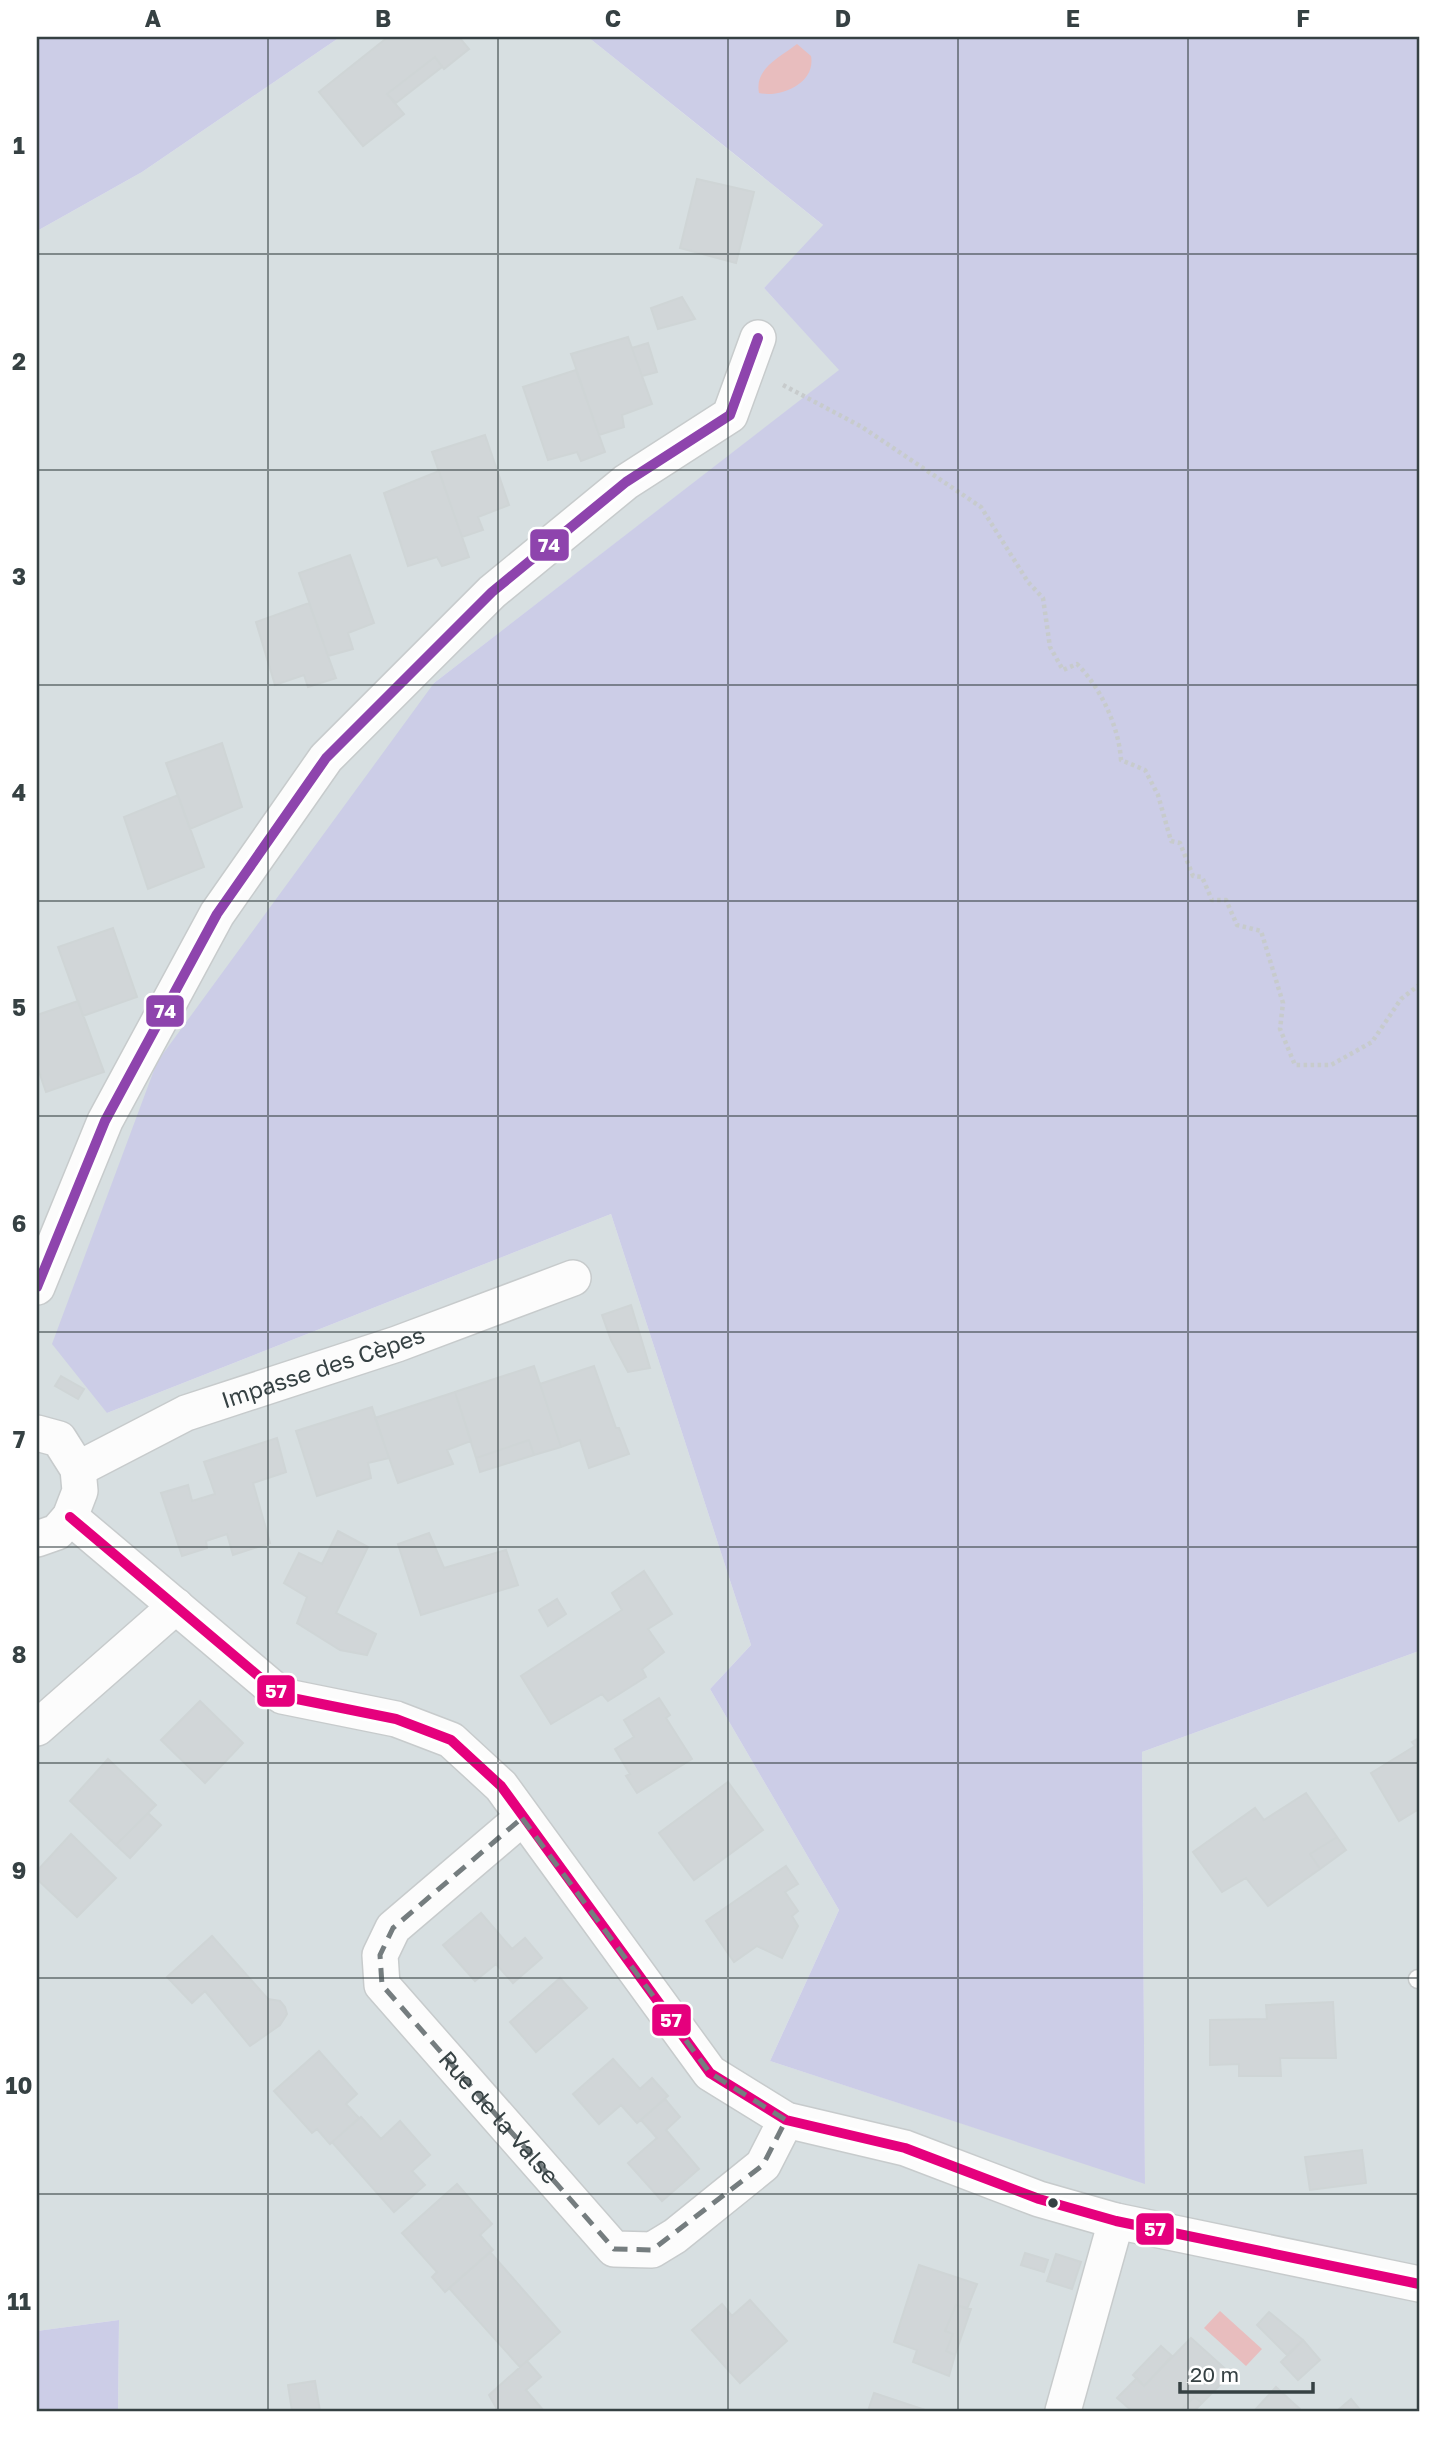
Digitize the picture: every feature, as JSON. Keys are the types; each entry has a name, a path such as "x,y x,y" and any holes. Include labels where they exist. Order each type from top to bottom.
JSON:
{"street":[{"path":"37,1287 105,1121 217,914 326,758 492,592 625,482 730,415 758,338"},
{"name":"Impasse des Cèpes","path":"78,1469 186,1413 397,1344 573,1278"},
{"path":"37,1433 59,1439 78,1469 80,1491 70,1517 57,1532 37,1539"},
{"path":"70,1517 282,1696 396,1718 451,1740 501,1786 710,2073 786,2120 905,2148 1040,2199 1116,2221 1419,2284"},
{"path":"37,1728 176,1606"},
{"name":"Rue de la Valse","path":"522,1818 393,1928 380,1955 382,1985 614,2249 652,2250 675,2236 763,2165 786,2120"},
{"path":"1063,2411 1116,2221"}],"path":[{"path":"746,372 773,380 862,426 981,507 1028,582 1043,598 1050,647 1063,670 1076,664 1089,677 1119,737 1121,760 1145,770 1158,795 1171,841 1180,843 1193,876 1202,877 1212,900 1226,900 1237,925 1261,930 1283,1003 1280,1029 1295,1065 1331,1065 1372,1042 1401,999 1419,985"}],"highlighted area":[{"path":"522,1818 710,2073 786,2120 763,2165 652,2250 614,2249 382,1985 380,1955 393,1928"}],"shaded area":[{"path":"37,37 340,37 142,172 37,231"},
{"path":"340,37 588,37 824,226 764,288 840,370 434,683 107,1413 611,1214 751,1645 710,1689 839,1910 770,2061 1145,2183 1142,1752 1419,1651 1419,2411 118,2411 119,2320 37,2331 37,231 142,172"},
{"path":"588,37 1419,37 1419,1651 1142,1752 1145,2184 770,2061 839,1910 710,1689 751,1645 611,1214 107,1413 52,1344 157,1062 434,683 839,370 764,288 823,225"},
{"path":"797,44 811,56 811,66 803,81 786,91 759,93 759,84 765,70"},
{"path":"1220,2311 1262,2349 1246,2366 1204,2328"},
{"path":"119,2320 118,2411 37,2411 37,2331"}],"building":[{"path":"388,37 459,37 469,49 444,69 435,57 387,94 404,114 363,146 319,92"},
{"path":"435,57 442,67 396,103 387,94"},
{"path":"697,179 754,192 736,263 680,248"},
{"path":"682,297 695,319 658,329 651,308"},
{"path":"628,337 652,404 622,415 624,427 599,435 571,354"},
{"path":"648,343 657,372 642,376 632,348"},
{"path":"576,370 605,452 581,461 577,452 548,460 523,387"},
{"path":"485,435 509,505 478,517 483,530 462,537 432,452"},
{"path":"439,471 469,557 442,566 437,557 408,566 384,493"},
{"path":"350,555 374,623 348,633 353,649 328,656 299,573"},
{"path":"309,603 336,678 308,687 304,675 275,685 256,622"},
{"path":"222,743 242,807 190,829 166,763"},
{"path":"178,795 204,867 148,889 124,817"},
{"path":"113,928 137,997 83,1016 58,947"},
{"path":"78,1001 104,1072 46,1092 37,1066 37,1015"},
{"path":"631,1305 650,1368 628,1372 611,1340 602,1315"},
{"path":"534,1366 561,1447 534,1455 529,1440 476,1458 455,1392"},
{"path":"594,1366 616,1428 619,1428 629,1454 589,1468 580,1440 561,1447 540,1384"},
{"path":"61,1376 84,1389 78,1399 55,1386"},
{"path":"455,1392 471,1441 447,1450 453,1464 398,1483 375,1418"},
{"path":"372,1407 389,1458 368,1463 371,1478 317,1496 296,1431"},
{"path":"277,1438 286,1472 253,1483 270,1543 233,1555 227,1534 206,1541 207,1548 182,1556 161,1493 188,1485 192,1501 215,1494 204,1462"},
{"path":"529,1440 534,1455 480,1472 476,1458"},
{"path":"338,1531 368,1547 336,1613 376,1634 367,1655 340,1650 297,1623 307,1597 284,1583 299,1553 322,1564"},
{"path":"429,1533 444,1568 506,1550 518,1585 421,1615 398,1544"},
{"path":"644,1571 672,1614 648,1629 664,1652 642,1669 646,1677 608,1701 602,1694 551,1724 521,1676 622,1610 612,1593"},
{"path":"557,1599 566,1614 548,1626 539,1610"},
{"path":"659,1698 670,1715 666,1718 692,1759 637,1793 626,1776 630,1774 615,1749 634,1737 624,1720"},
{"path":"200,1701 243,1743 205,1783 161,1740"},
{"path":"1419,1738 1419,1809 1399,1821 1371,1773 1415,1746 1412,1742"},
{"path":"108,1759 156,1805 116,1845 70,1801"},
{"path":"728,1782 763,1830 694,1880 659,1833"},
{"path":"1306,1793 1337,1837 1310,1854 1320,1869 1268,1906 1246,1878 1222,1892 1193,1852 1255,1808 1264,1820"},
{"path":"148,1813 161,1825 130,1858 116,1845"},
{"path":"71,1834 116,1878 77,1917 37,1879 37,1871"},
{"path":"1337,1837 1346,1850 1320,1869 1310,1854"},
{"path":"786,1866 798,1884 785,1892 798,1911 792,1916 798,1926 782,1958 757,1946 734,1962 706,1921"},
{"path":"481,1913 512,1949 525,1938 542,1958 513,1983 496,1964 475,1981 443,1945"},
{"path":"212,1936 268,1999 280,2001 285,2007 287,2014 280,2025 250,2046 205,1991 192,2003 167,1977"},
{"path":"560,1978 587,2008 536,2052 510,2022"},
{"path":"1333,2002 1336,2058 1280,2058 1281,2076 1239,2076 1239,2064 1210,2065 1210,2020 1267,2019 1266,2005"},
{"path":"319,2051 357,2094 346,2104 359,2118 330,2144 317,2129 312,2133 274,2091"},
{"path":"613,2059 640,2089 652,2078 668,2096 637,2123 621,2105 599,2124 573,2094"},
{"path":"665,2099 680,2117 666,2130 699,2169 662,2201 628,2163 657,2138 641,2120"},
{"path":"361,2117 381,2139 400,2121 430,2155 412,2171 425,2185 394,2212 332,2142"},
{"path":"1362,2150 1366,2183 1310,2190 1305,2157"},
{"path":"457,2184 492,2224 480,2235 493,2250 445,2292 432,2277 437,2272 402,2233"},
{"path":"490,2252 560,2332 520,2367 449,2288"},
{"path":"1025,2253 1048,2260 1044,2272 1021,2265"},
{"path":"1056,2254 1081,2262 1072,2289 1047,2281"},
{"path":"919,2265 977,2284 967,2309 956,2305 945,2331 953,2334 946,2351 955,2355 949,2376 913,2362 917,2350 894,2342"},
{"path":"750,2300 787,2341 740,2383 692,2330 722,2304 732,2316"},
{"path":"956,2305 971,2309 955,2355 946,2351 953,2334 945,2331"},
{"path":"1269,2312 1303,2340 1287,2355 1257,2325"},
{"path":"1191,2338 1231,2374 1202,2403 1194,2397 1180,2411 1132,2411 1117,2398 1137,2378 1144,2386"},
{"path":"1303,2340 1320,2360 1298,2380 1281,2362"},
{"path":"1161,2346 1172,2356 1144,2386 1133,2375"},
{"path":"527,2361 541,2377 526,2390 544,2411 498,2411 489,2395"},
{"path":"315,2381 320,2411 292,2411 288,2385"},
{"path":"1276,2387 1302,2411 1254,2411"},
{"path":"874,2393 928,2411 868,2411"},
{"path":"1194,2397 1202,2403 1194,2411 1180,2411"},
{"path":"1351,2399 1361,2411 1337,2411"}],"transit line":[{"name":"74","path":"37,1287 105,1121 217,914 326,758 492,592 626,482 730,415 758,338"},
{"name":"57","path":"70,1517 282,1696 396,1719 451,1740 501,1786 710,2073 786,2120 905,2148 1039,2199 1116,2221 1419,2284"}]}
